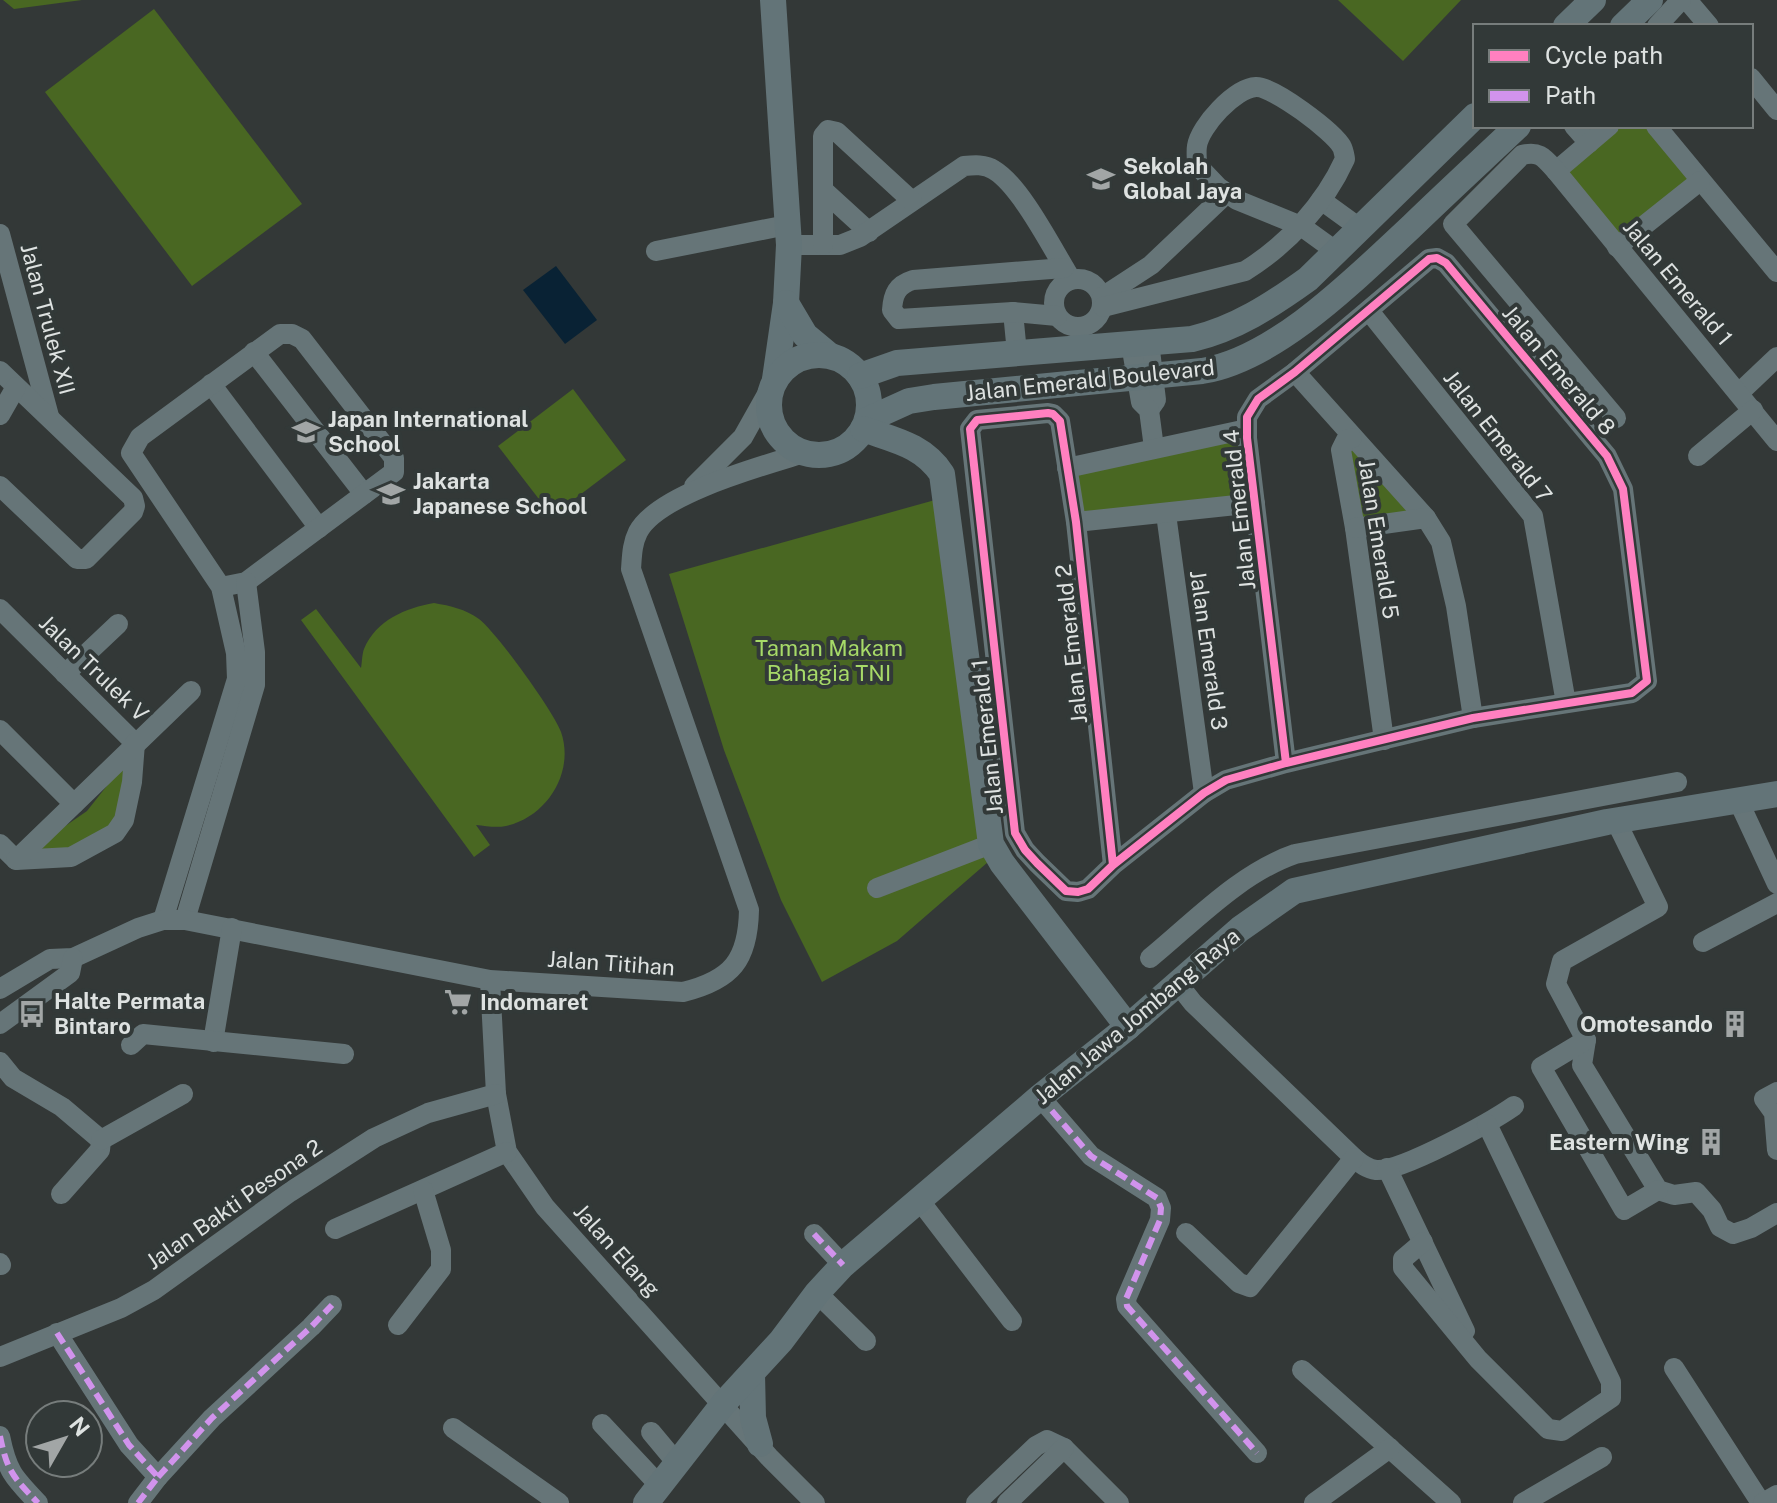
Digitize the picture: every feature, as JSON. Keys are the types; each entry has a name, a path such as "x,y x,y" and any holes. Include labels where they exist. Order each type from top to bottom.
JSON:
{"main road":[{"path":"773,0 788,235 786,303 769,412 777,433 793,448 819,455 835,453 849,445 865,425 869,404 867,389 851,366 829,355 805,335 786,303"},
{"path":"1568,24 1593,0"},
{"path":"1625,24 1650,0"},
{"name":"Jalan Emerald Boulevard","path":"860,376 897,363 1192,339 1225,329 1308,279 1473,118"},
{"name":"Jalan Emerald Boulevard","path":"865,425 909,401 1217,368 1255,351 1290,330 1348,286 1516,128"},
{"path":"773,384 791,362 803,356 829,355"},
{"path":"897,363 898,388 909,401 905,421 907,430 917,447"},
{"path":"865,425 917,447 942,474 991,844 1002,863 1128,1027"},
{"name":"Jalan Jawa Jombang Raya","path":"653,1494 724,1403 781,1341 817,1293 843,1265 1231,937 1294,891 1606,823 1777,794"},
{"path":"752,1374 753,1418 760,1444"}],"street":[{"path":"1659,24 1681,0"},
{"path":"1687,0 1707,24"},
{"path":"1753,80 1777,110"},
{"path":"1102,302 1245,271 1259,263 1301,226 1321,200 1345,159 1342,147 1328,132 1276,93 1256,87 1233,96 1208,123 1197,143 1197,165 1227,193 1301,226 1337,252"},
{"path":"1658,128 1777,272"},
{"path":"823,245 823,136 828,130 837,132 912,201"},
{"path":"1556,171 1597,132"},
{"name":"Jalan Emerald 1","path":"1616,418 1453,224 1522,155 1531,152 1540,154 1556,171 1777,441"},
{"path":"656,251 788,235 823,245 840,245 869,232 964,166 979,164 994,170 1013,187 1068,273"},
{"path":"1617,247 1700,181"},
{"path":"823,190 869,232"},
{"path":"1102,302 1151,265 1227,193"},
{"path":"1321,200 1361,229"},
{"name":"Jalan Trulek XII","path":"0,234 49,416"},
{"name":"Jalan Emerald 4","path":"1286,763 1247,429 1250,408 1429,259 1437,258 1446,263"},
{"name":"Jalan Emerald 8","path":"1446,263 1617,472 1623,489 1648,670 1647,681 1632,693"},
{"path":"1057,316 1013,312 899,319 892,310 894,293 913,280 1068,273 1090,281 1098,288 1102,302 1096,320 1083,327 1068,326 1057,316 1053,301 1068,273"},
{"name":"Jalan Emerald 7","path":"1369,311 1533,516 1566,703"},
{"path":"1013,312 1017,353"},
{"path":"185,920 255,685 221,587 131,453 140,437 254,352 280,334 292,334 302,339 394,458 394,472 246,582 221,587"},
{"path":"1140,343 1145,376 1156,400 1149,410 1154,448"},
{"path":"254,352 364,494"},
{"path":"1739,393 1777,357"},
{"path":"0,371 133,498 135,506 133,512 86,559 77,559 0,486"},
{"name":"Jalan Emerald 5","path":"1295,372 1352,438 1346,440 1341,450 1355,528 1384,740"},
{"path":"211,384 319,528"},
{"name":"Jalan Titihan","path":"682,497 743,437 773,384"},
{"path":"0,415 16,387"},
{"path":"1698,456 1753,410"},
{"name":"Jalan Emerald 1","path":"1060,421 1048,413 988,418 977,420 970,429 1015,833 1025,850 1066,891 1088,889 1113,865 1204,793 1226,780 1473,718 1632,693"},
{"name":"Jalan Emerald 2","path":"1060,421 1076,522 1113,865"},
{"path":"1067,468 1247,429"},
{"path":"1352,438 1426,518 1441,542 1456,606 1473,718"},
{"name":"Jalan Titihan","path":"0,991 50,959 73,958 163,920 185,920 232,928 490,980 683,992 715,980 744,953 749,910 631,569 633,544 639,530 663,506 804,453"},
{"path":"1076,522 1255,503"},
{"name":"Jalan Emerald 3","path":"1166,514 1204,793"},
{"path":"1355,528 1426,518"},
{"path":"163,920 246,652 246,582"},
{"name":"Jalan Trulek V","path":"0,609 135,743 191,691"},
{"path":"65,674 118,624"},
{"path":"0,730 74,804"},
{"path":"16,860 135,743"},
{"path":"0,844 16,860 71,857 115,833 124,820 132,782 135,743"},
{"path":"1150,958 1271,862 1295,854 1677,782"},
{"path":"1597,797 1606,823 1658,907 1562,961 1556,984 1586,1040 1582,1065 1658,1190 1674,1195 1696,1192 1712,1210 1720,1227 1733,1234 1777,1213"},
{"path":"1738,800 1777,884"},
{"path":"877,888 991,844"},
{"path":"1218,903 1231,937"},
{"path":"1703,942 1777,903"},
{"path":"1200,918 1231,937"},
{"path":"213,1042 232,928"},
{"name":"Jalan Titihan","path":"8,1018 70,973 73,958"},
{"name":"Jalan Elang","path":"490,980 496,1094 507,1152 545,1207 815,1503"},
{"path":"1178,984 1193,1003 1367,1168 1387,1168 1487,1124 1514,1106"},
{"path":"0,991 8,1018"},
{"path":"131,1045 143,1034 344,1054"},
{"path":"1586,1040 1541,1067 1624,1210 1658,1190"},
{"path":"0,1062 13,1078 62,1107 101,1140"},
{"path":"1777,1092 1764,1099 1774,1113 1777,1150"},
{"path":"101,1140 183,1094"},
{"name":"Jalan Bakti Pesona 2","path":"0,1357 121,1308 154,1290 290,1192 374,1138 428,1113 496,1094"},
{"path":"1040,1097 1091,1156 1157,1198 1161,1208 1160,1220 1126,1299 1127,1306 1257,1453"},
{"path":"1423,1242 1403,1259 1403,1268 1478,1359 1548,1429 1562,1431 1611,1398 1611,1382 1487,1124"},
{"path":"61,1194 100,1150 101,1140"},
{"path":"335,1229 507,1152"},
{"path":"1186,1233 1239,1283 1250,1287 1354,1158"},
{"path":"1387,1168 1478,1359"},
{"path":"398,1325 441,1269 441,1250 423,1190"},
{"path":"920,1201 1012,1321"},
{"path":"814,1234 843,1265"},
{"path":"817,1293 866,1341"},
{"path":"138,1503 212,1418 332,1305"},
{"path":"57,1333 129,1445 158,1477"},
{"path":"1674,1368 1762,1503 1777,1495"},
{"path":"1302,1370 1451,1503"},
{"path":"602,1424 653,1494"},
{"path":"453,1428 559,1503"},
{"path":"651,1432 676,1462"},
{"path":"0,1436 5,1460 13,1477 38,1503"},
{"path":"976,1503 1041,1442 1052,1440 1119,1503"},
{"path":"1007,1503 1064,1448"},
{"path":"1314,1503 1390,1448"},
{"path":"1523,1503 1602,1457"}],"green space":[{"path":"3,0 82,0 14,9"},
{"path":"1338,0 1461,0 1403,61"},
{"path":"154,9 302,204 192,286 45,92"},
{"path":"1607,128 1658,128 1700,181 1617,247 1556,171"},
{"path":"573,389 626,460 552,516 498,446"},
{"path":"1247,429 1255,503 1076,522 1067,468"},
{"path":"1352,438 1426,518 1355,528 1341,450"},
{"name":"Taman Makam Bahagia TNI","path":"935,500 988,862 897,941 822,982 781,900 724,750 669,574"},
{"path":"434,603 468,613 487,627 548,708 561,732 564,747 561,777 545,803 521,821 506,826 476,825 490,845 474,857 301,620 316,609 361,668 364,649 376,630 403,612"},
{"path":"136,749 122,823 67,856 16,860 87,811"}],"water":[{"path":"556,266 597,320 565,344 523,290"}],"marked path":[{"path":"1040,1097 1091,1156 1157,1198 1161,1208 1160,1220 1126,1299 1127,1306 1257,1453"},
{"path":"814,1234 843,1265"},
{"path":"158,1477 212,1418 332,1305"},
{"path":"57,1333 129,1445 158,1477 138,1503"},
{"path":"0,1436 12,1473 38,1503"}],"cycle path":[{"path":"1113,865 1076,522 1060,421 1048,413 977,420 970,429 1015,833 1025,850 1066,891 1088,889 1113,865 1204,793 1226,780 1473,718 1632,693 1647,681 1623,489 1607,456 1446,263 1437,258 1429,259 1295,372 1258,399 1247,417 1286,763"}],"place":[{"name":"Sekolah Global Jaya","path":"1101,179"},
{"name":"Japan International School","path":"306,432"},
{"name":"Jakarta Japanese School","path":"391,494"},
{"name":"Indomaret","path":"458,1002"},
{"name":"Halte Permata Bintaro","path":"32,1014"},
{"name":"Omotesando","path":"1735,1024"},
{"name":"Eastern Wing","path":"1711,1142"}]}
